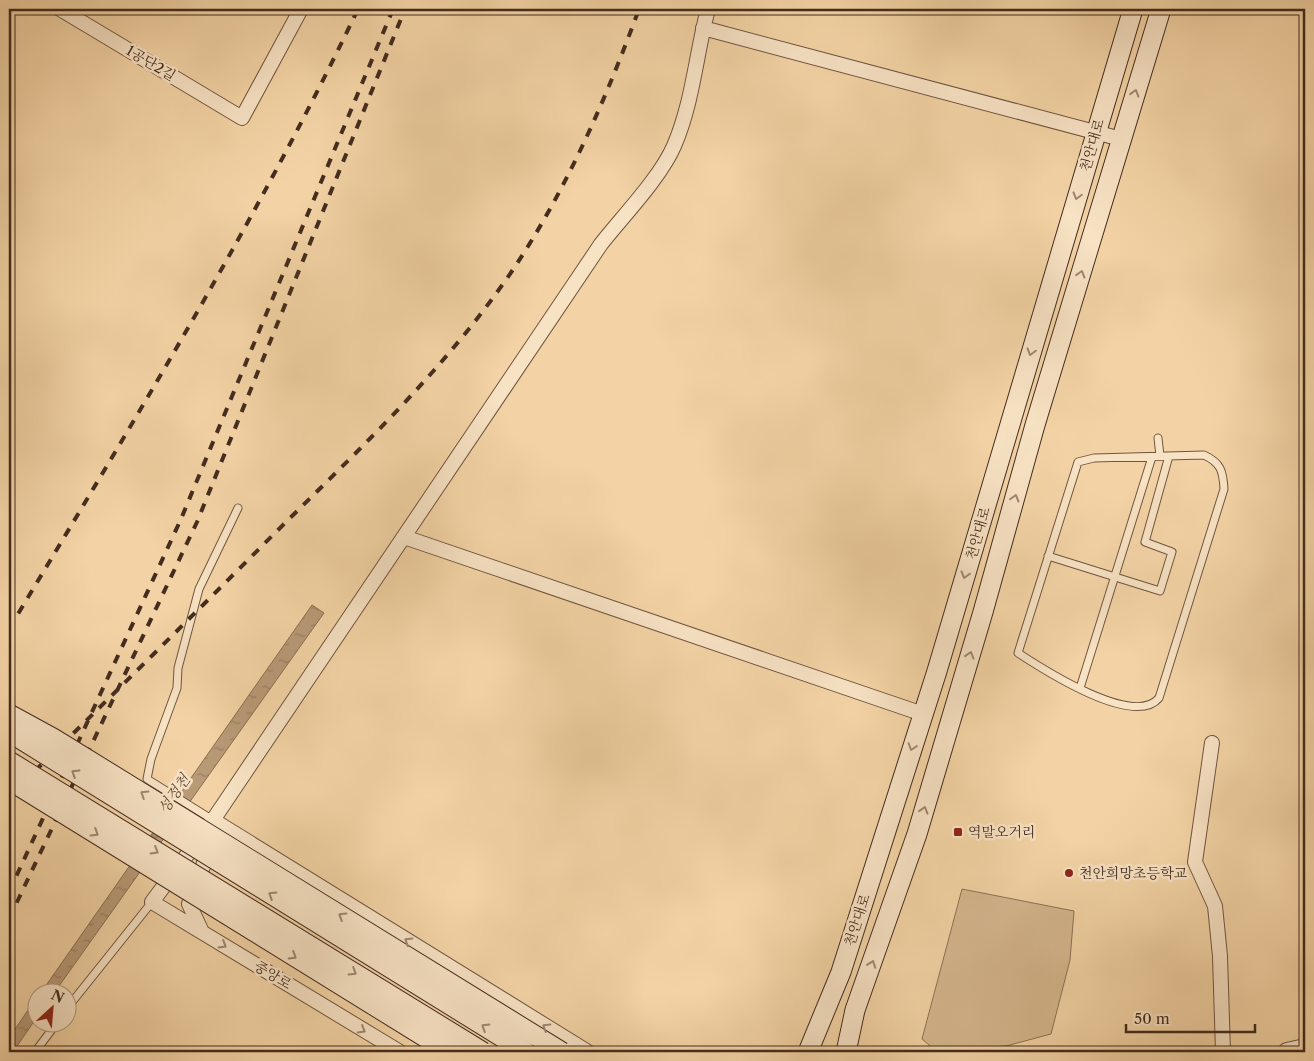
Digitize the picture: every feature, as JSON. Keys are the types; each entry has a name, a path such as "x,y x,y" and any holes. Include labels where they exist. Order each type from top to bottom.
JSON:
{"main road":[{"name":"천안대로","path":"808,1052 841,972 923,714 1133,9"},
{"name":"천안대로","path":"855,1010 919,824 1161,9"},
{"path":"9,714 53,738 562,1052"},
{"path":"9,732 526,1052"},
{"path":"9,761 483,1052"},
{"path":"9,780 449,1052"},
{"path":"832,1052 855,1010"},
{"path":"846,1052 855,1010"},
{"path":"796,1052 818,1027"}],"street":[{"name":"1공단2길","path":"60,9 242,118 300,9"},
{"path":"152,902 213,820 601,244 651,180 673,148 686,114 708,9"},
{"path":"703,28 1121,139"},
{"path":"404,538 923,714"},
{"path":"1212,743 1195,862 1215,906 1220,956 1223,1052"},
{"path":"213,820 588,1052"},
{"path":"202,932 189,904 203,867 213,820"},
{"path":"203,867 219,850 256,847"},
{"name":"중앙로","path":"152,902 395,1051"},
{"path":"1287,1052 1305,1048"}],"lane":[{"path":"1080,688 1156,456 1158,438"},
{"path":"1204,455 1215,460 1223,469 1224,489 1159,698 1154,704 1141,707 1100,698 1047,671 1018,653 1078,462 1094,458 1156,456 1204,455"},
{"path":"1048,556 1160,592 1172,552 1145,542 1169,456"},
{"path":"213,820 147,780 151,759 177,688 178,668 199,589 238,508"},
{"path":"78,994 152,902"},
{"path":"35,1052 48,1034"}],"shaded area":[{"path":"962,889 1074,911 1070,960 1051,1034 1006,1046 936,1051 922,1039"}],"water":[{"path":"312,605 324,613 60,984 47,984"},
{"path":"28,1010 28,1030 13,1052 9,1052 9,1038"}],"railway":[{"path":"9,629 235,246 358,9"},
{"path":"9,892 181,519 393,9"},
{"path":"9,919 197,522 405,9"},
{"path":"9,796 376,433 461,339 512,271 550,209 599,110 639,9"}],"place":[{"name":"역말오거리","path":"958,832"},
{"name":"천안희망초등학교","path":"1069,873"}],"water label":[{"name":"성정천","path":"174,794"}]}
